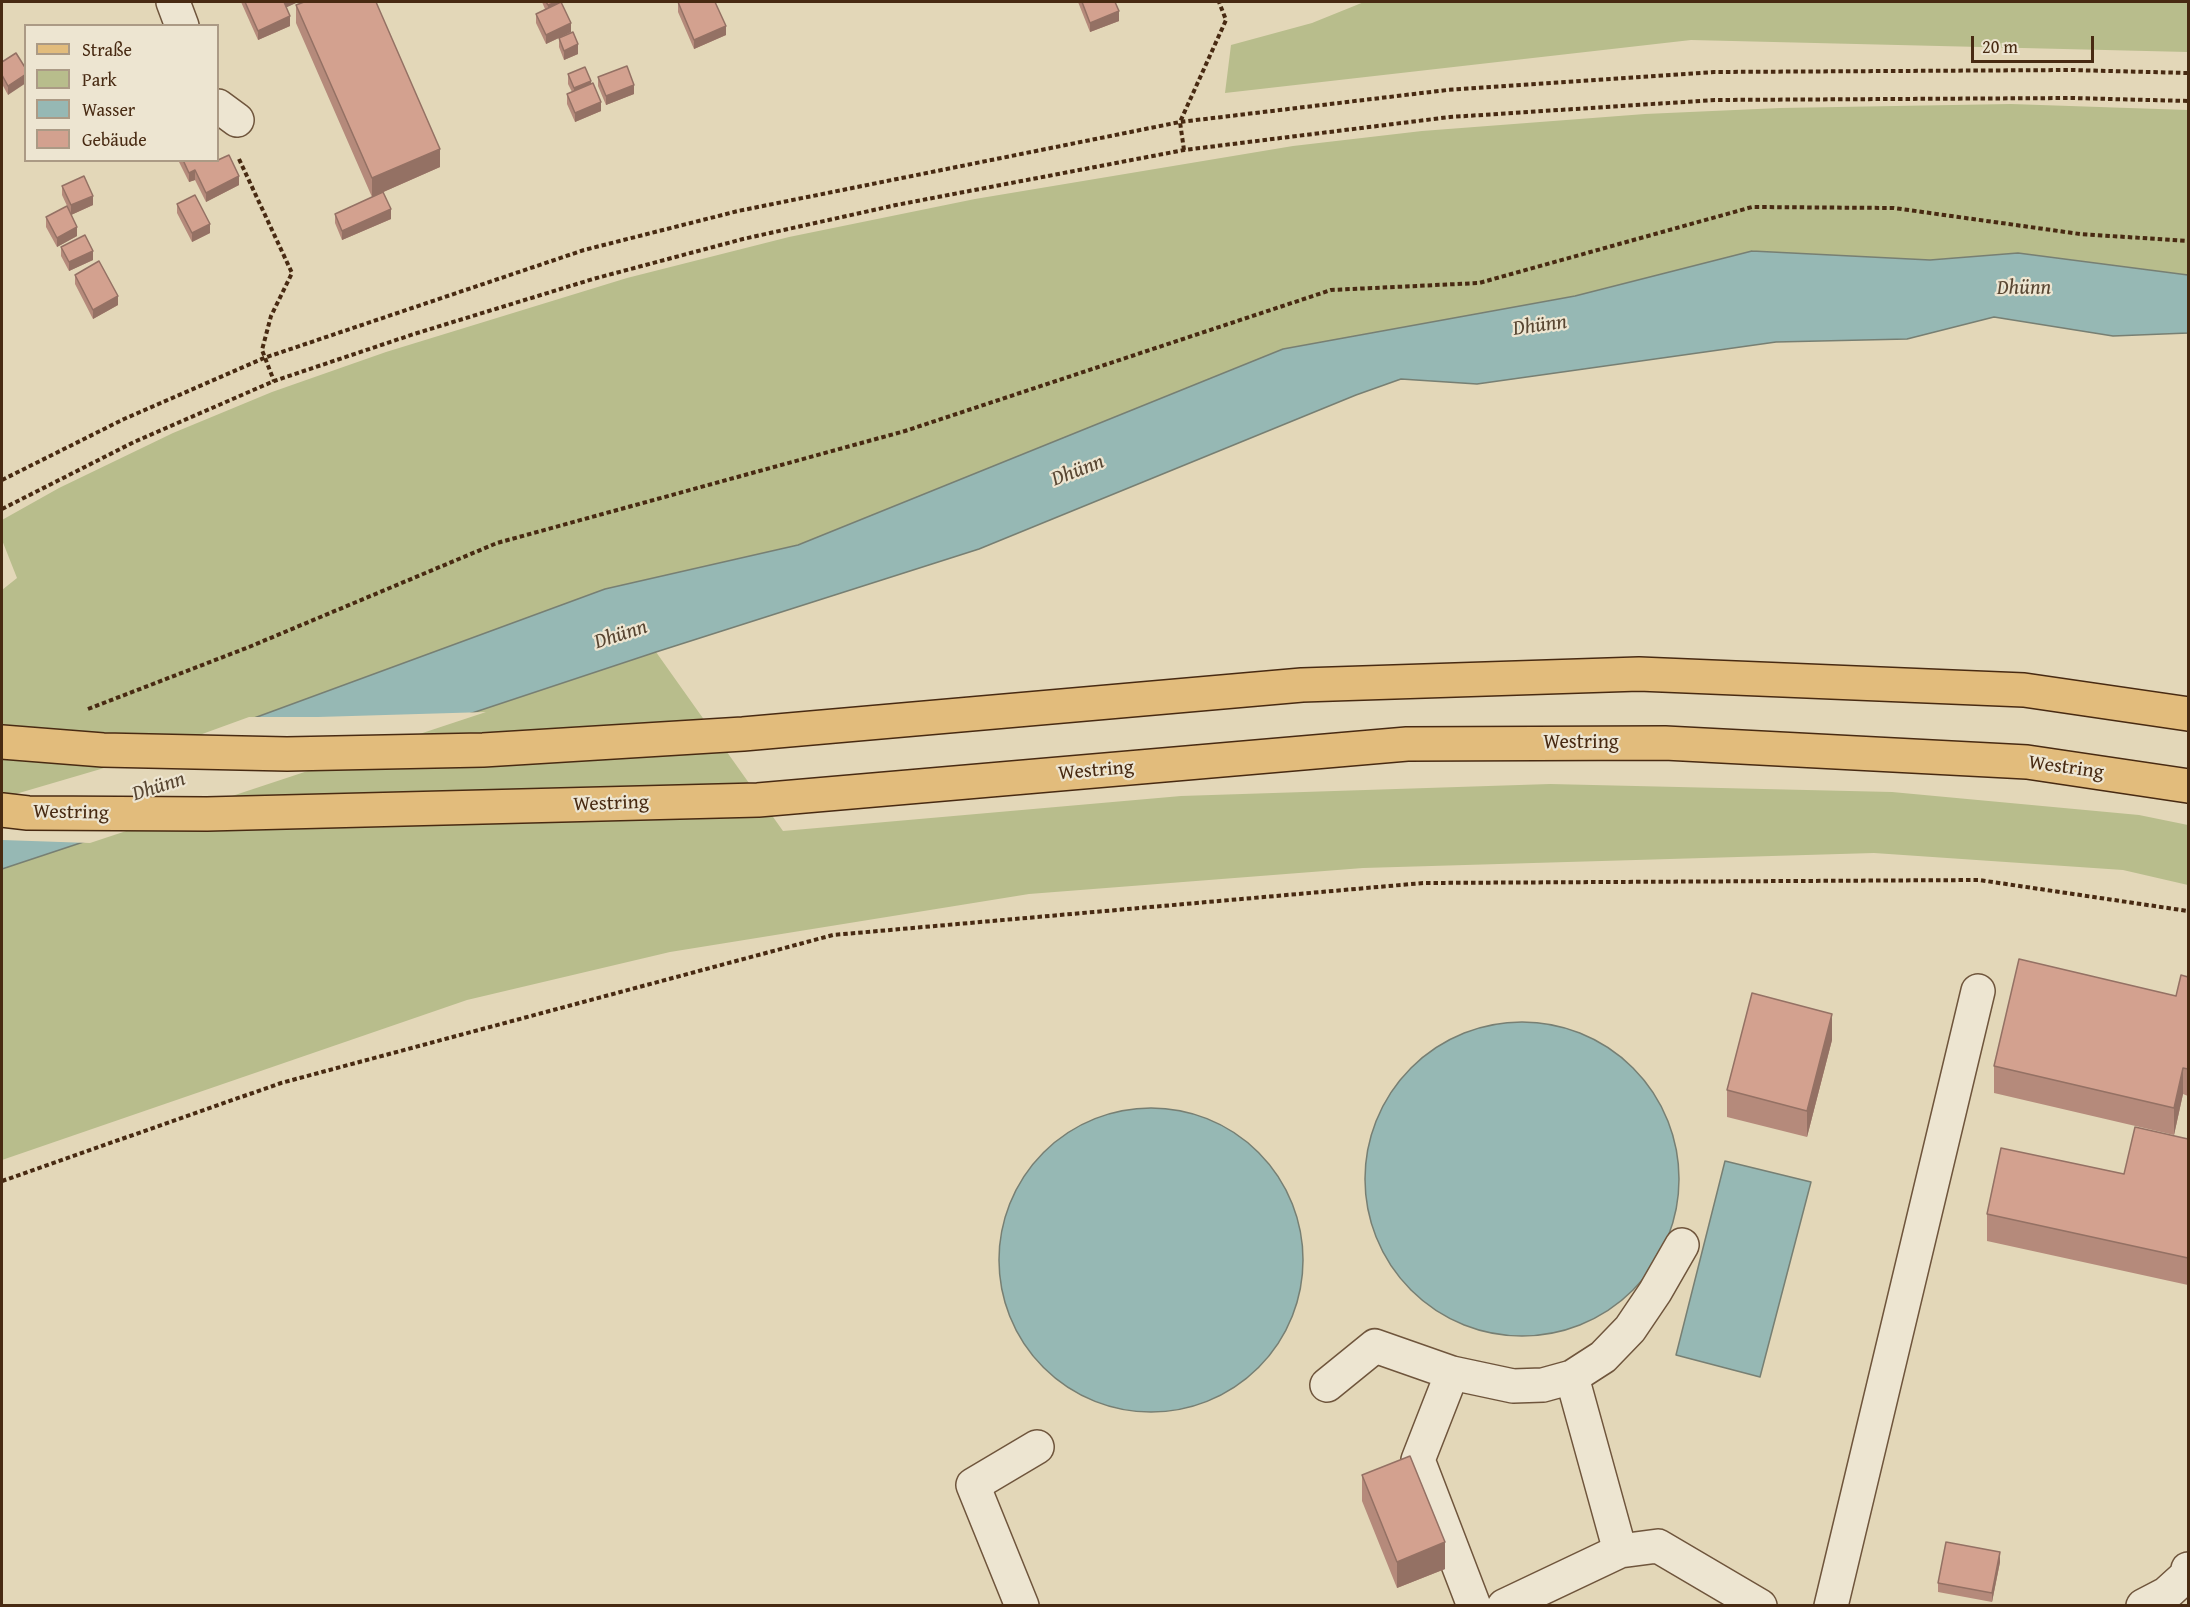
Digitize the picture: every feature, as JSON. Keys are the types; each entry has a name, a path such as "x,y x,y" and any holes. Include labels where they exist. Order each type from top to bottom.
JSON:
{"main road":[{"path":"2,742 103,750 287,754 483,750 743,734 1302,685 1639,674 2024,690 2188,714"},
{"name":"Westring","path":"2,810 28,813 207,814 758,800 1419,744 1665,743 1992,760 2026,762 2188,786"}],"lane":[{"path":"173,2 181,24"},
{"path":"1831,1605 1978,991"},
{"path":"1327,1385 1375,1346 1452,1373 1513,1386 1543,1385 1572,1377 1603,1357 1630,1329 1655,1293 1682,1245"},
{"path":"1452,1373 1418,1460 1474,1605"},
{"path":"1572,1377 1620,1551"},
{"path":"1022,1605 973,1485 1037,1447"},
{"path":"1504,1605 1620,1551 1658,1546 1760,1605"},
{"path":"2143,1605 2166,1594 2187,1575 2188,1569"}],"path":[{"path":"1184,150 1180,122 1226,20 1219,2"},
{"path":"2,480 124,419 264,358 584,250 738,211 1180,122 1447,90 1714,72 2071,70 2188,73"},
{"path":"2,509 134,442 274,381 414,334 593,279 743,239 896,205 1184,150 1450,117 1715,99 2188,100"},
{"path":"237,155 292,273 271,316 262,350 274,381"},
{"path":"80,712 114,701 239,651 497,543 905,431 1331,290 1479,283 1752,207 1894,207 2079,234 2188,241"},
{"path":"2,1181 281,1083 833,935 1423,883 1979,880 2188,911"}],"green space":[{"path":"1364,2 2188,2 2188,52 1691,40 1225,93 1231,45 1312,23"},
{"path":"2011,104 2188,110 2188,275 2018,253 1930,260 1752,251 1575,296 1283,349 798,545 605,589 129,764 2,802 2,590 17,578 2,540 2,520 59,488 173,433 272,392 386,352 627,278 789,237 975,199 1293,146 1422,131 1645,114 1780,108"},
{"path":"656,652 783,831 1181,796 1550,784 1892,792 2139,815 2188,825 2188,885 2123,870 1874,853 1363,868 1029,894 670,952 467,1000 2,1160 2,869"}],"water":[{"name":"Dhünn","path":"1752,251 1930,260 2018,253 2188,275 2188,333 2113,336 1994,317 1907,339 1776,342 1477,384 1401,379 1356,395 979,549 656,652 2,869 2,802 129,764 605,589 798,545 1283,349 1575,296"},
{"path":"1522,1022 1553,1025 1582,1034 1609,1048 1633,1068 1653,1092 1667,1119 1676,1148 1679,1179 1676,1210 1667,1239 1653,1266 1633,1290 1609,1310 1582,1324 1553,1333 1522,1336 1491,1333 1462,1324 1435,1310 1411,1290 1391,1266 1377,1239 1368,1210 1365,1179 1368,1148 1377,1119 1391,1092 1411,1068 1435,1048 1462,1034 1491,1025"},
{"path":"1151,1108 1181,1111 1209,1120 1235,1134 1258,1153 1277,1176 1291,1202 1300,1230 1303,1260 1300,1290 1291,1318 1277,1344 1258,1367 1235,1386 1209,1400 1181,1409 1151,1412 1121,1409 1093,1400 1067,1386 1044,1367 1025,1344 1011,1318 1002,1290 999,1260 1002,1230 1011,1202 1025,1176 1044,1153 1067,1134 1093,1120 1121,1111"},
{"path":"1725,1161 1811,1182 1760,1377 1676,1355"}],"pier":[{"path":"486,712 90,843 2,840 2,798 128,761 249,717"}],"building":[{"path":"245,2 284,2 290,16 258,31"},
{"path":"304,2 376,2 440,149 372,178 296,5"},
{"path":"561,2 571,23 546,35 536,14"},
{"path":"678,2 715,2 726,26 694,40"},
{"path":"1082,2 1115,2 1119,11 1090,23"},
{"path":"573,32 578,44 564,51 559,38"},
{"path":"16,53 24,66 24,75 8,86 2,75 2,62"},
{"path":"627,66 634,85 606,96 598,77"},
{"path":"585,67 591,81 574,88 568,74"},
{"path":"593,83 601,102 575,113 567,94"},
{"path":"229,155 239,176 206,193 195,170 189,173 184,162 219,162 219,160"},
{"path":"84,176 93,196 71,205 62,186"},
{"path":"383,192 391,209 342,231 335,214"},
{"path":"195,195 210,224 192,233 177,204"},
{"path":"67,206 77,227 57,238 46,217"},
{"path":"85,235 93,251 69,262 61,247"},
{"path":"99,261 118,296 93,310 75,275"},
{"path":"2019,959 2176,996 2181,975 2188,977 2188,1069 2183,1068 2174,1108 1994,1066"},
{"path":"1752,993 1832,1014 1807,1111 1727,1090"},
{"path":"2135,1127 2188,1139 2188,1258 1987,1214 2001,1148 2124,1174"},
{"path":"1410,1456 1445,1542 1397,1562 1362,1475"},
{"path":"1946,1542 2000,1552 1992,1593 1938,1583"}]}
